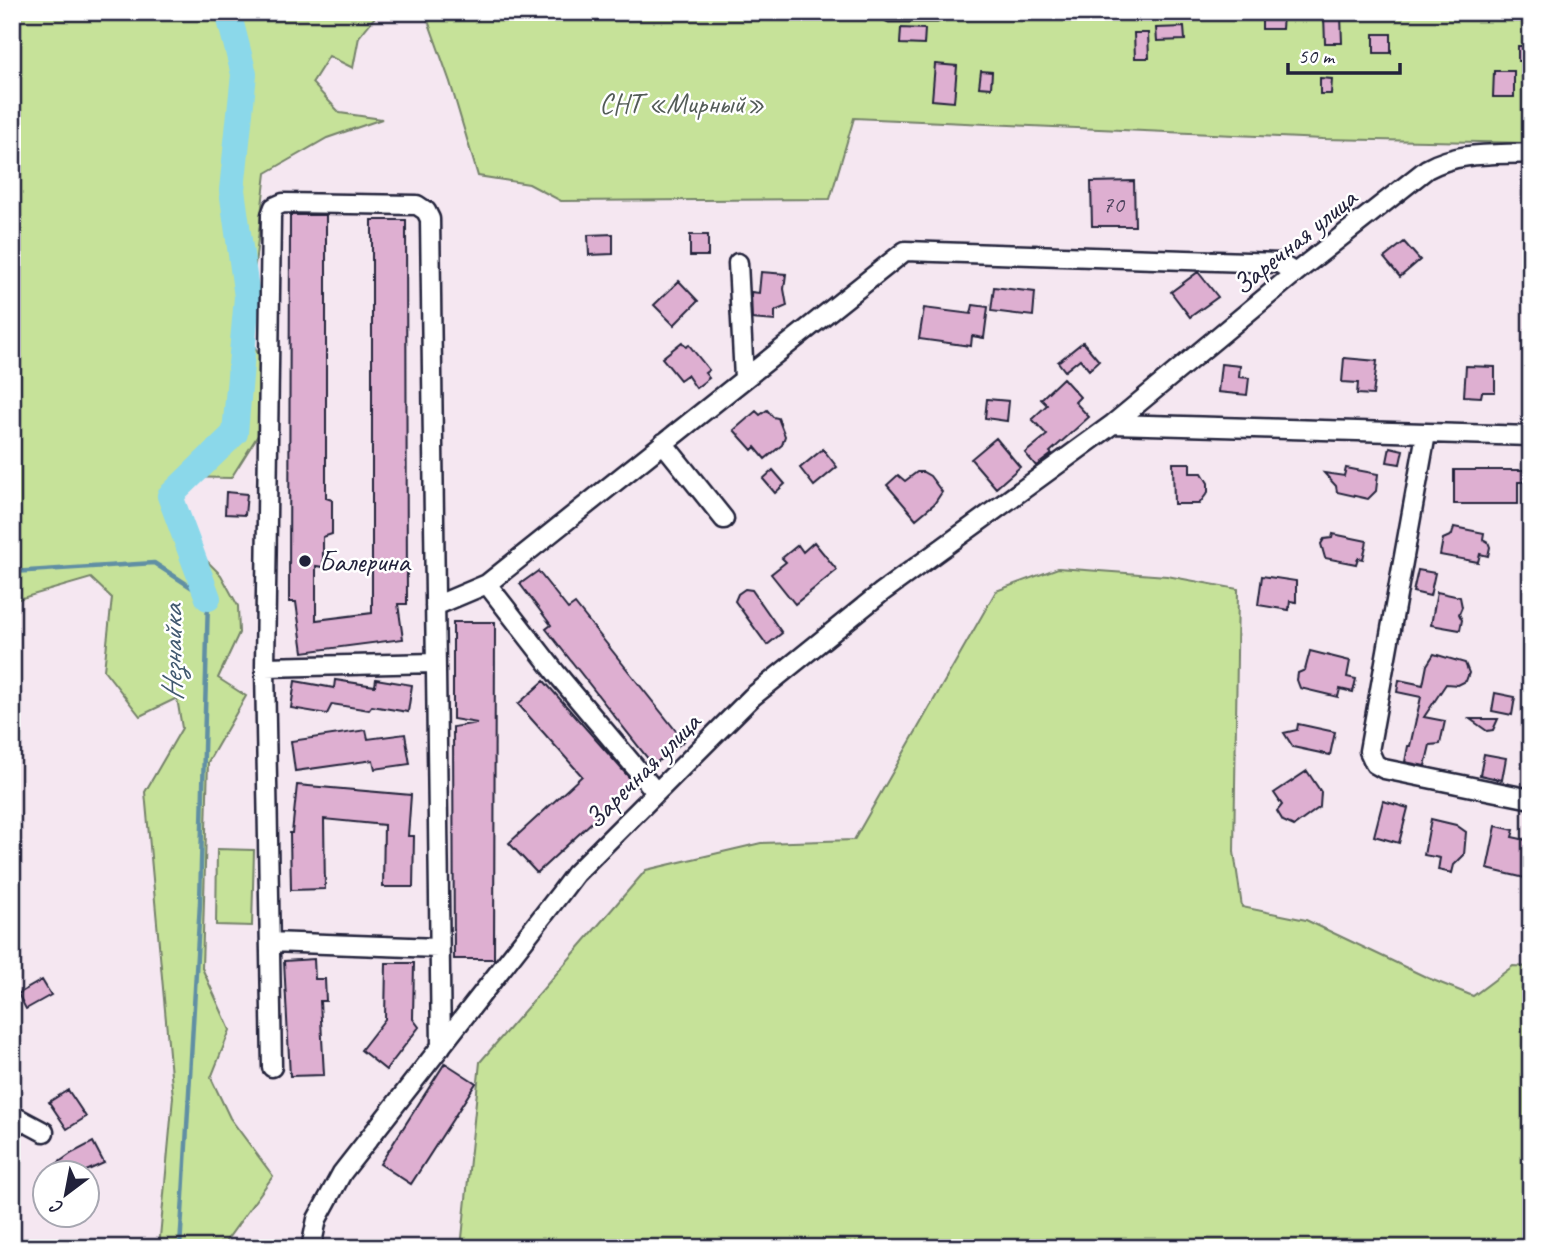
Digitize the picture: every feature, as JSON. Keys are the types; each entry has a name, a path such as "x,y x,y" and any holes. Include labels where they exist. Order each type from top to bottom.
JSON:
{"street":[{"path":"891,12 935,12"},
{"name":"Заречная улица","path":"311,1248 317,1219 342,1173 575,874 752,697 850,618 1113,424 1427,169 1444,159 1463,156 1531,153"},
{"path":"272,1067 265,667 271,215 274,207 282,203 417,205 426,211 430,219 441,1047"},
{"path":"435,606 487,584 905,251 1279,262 1296,273"},
{"path":"738,263 744,378"},
{"path":"1113,424 1531,436"},
{"path":"1426,434 1369,751 1375,764 1384,769 1531,799"},
{"path":"663,443 724,519"},
{"path":"487,584 556,673 656,792"},
{"path":"265,667 435,663"},
{"path":"270,942 438,948"},
{"path":"12,1115 44,1132"}],"green space":[{"path":"12,12 379,12 359,37 353,68 329,56 312,83 340,113 382,119 327,138 266,173 247,331 268,374 265,424 231,478 176,477 197,551 221,575 238,606 239,633 218,678 246,696 208,762 202,968 230,1030 211,1078 230,1118 273,1176 221,1248 159,1248 173,1097 145,792 182,728 177,698 140,716 104,670 112,598 91,578 12,601"},
{"name":"СНТ «Мирный»","path":"425,12 1531,12 1531,143 1323,139 854,118 830,199 561,201 529,184 478,176 450,82"},
{"path":"1058,568 1167,576 1238,589 1234,852 1242,907 1306,920 1428,978 1473,996 1513,966 1531,967 1531,1248 461,1248 480,1062 646,870 761,843 854,840 996,591"},
{"path":"217,849 254,850 252,926 216,925"}],"building":[{"path":"1262,14 1283,15 1282,29 1262,29"},
{"path":"1324,15 1341,15 1342,43 1325,43"},
{"path":"1184,27 1185,40 1157,41 1156,28"},
{"path":"901,28 925,29 924,45 900,44"},
{"path":"1134,33 1148,33 1149,58 1135,58"},
{"path":"1374,34 1391,34 1391,53 1374,53"},
{"path":"1518,46 1531,46 1531,61 1518,61"},
{"path":"935,64 957,66 954,102 932,100"},
{"path":"981,71 992,72 991,88 979,87"},
{"path":"1494,71 1514,71 1514,97 1493,97"},
{"path":"1320,78 1332,79 1331,94 1320,94"},
{"path":"1134,181 1135,226 1092,226 1091,182"},
{"path":"290,215 326,215 326,498 332,500 332,534 323,537 323,567 316,566 316,620 372,613 372,220 406,220 407,604 398,604 403,639 303,652 296,602 289,602"},
{"path":"613,234 613,254 589,255 588,235"},
{"path":"690,235 708,235 708,256 690,256"},
{"path":"1404,242 1420,260 1400,277 1384,258"},
{"path":"761,272 786,274 784,289 787,306 775,311 775,321 752,319 751,292 759,293"},
{"path":"1198,272 1218,297 1190,317 1171,292"},
{"path":"679,281 698,301 674,325 654,305"},
{"path":"994,287 1035,292 1033,316 991,311"},
{"path":"973,305 988,307 984,338 972,336 971,346 919,339 924,308 971,314"},
{"path":"682,342 686,347 689,345 709,370 705,373 709,378 696,388 687,375 680,380 662,358"},
{"path":"1083,342 1099,361 1089,370 1080,359 1065,371 1058,362"},
{"path":"1344,358 1377,361 1373,395 1357,394 1358,383 1342,382"},
{"path":"1221,364 1240,366 1239,377 1249,378 1247,395 1218,392"},
{"path":"1466,366 1495,367 1495,392 1482,392 1481,397 1464,396"},
{"path":"1063,378 1080,397 1075,402 1089,417 1036,466 1025,453 1047,435 1032,419 1047,405 1041,399"},
{"path":"987,399 1009,401 1007,421 985,418"},
{"path":"767,410 773,417 778,418 785,436 782,445 765,459 755,447 752,450 734,430 756,411 760,415"},
{"path":"996,438 1020,467 996,488 971,459"},
{"path":"1390,447 1403,450 1400,464 1387,462"},
{"path":"823,449 837,467 814,486 800,468"},
{"path":"1173,463 1190,463 1190,473 1202,473 1208,483 1208,492 1199,504 1174,504"},
{"path":"1346,468 1378,474 1376,491 1368,499 1337,492 1336,486 1324,473 1344,476"},
{"path":"773,470 785,484 775,493 763,479"},
{"path":"1454,470 1524,470 1524,482 1518,482 1518,504 1454,504"},
{"path":"917,472 930,476 942,492 934,504 916,519 887,485 898,475 905,481"},
{"path":"226,492 247,494 245,515 225,514"},
{"path":"1454,527 1484,533 1483,539 1490,547 1488,556 1480,554 1478,562 1440,555 1443,539 1452,535"},
{"path":"1333,534 1367,541 1363,559 1358,558 1356,564 1325,558 1321,544 1324,539 1332,538"},
{"path":"814,542 837,570 795,604 771,574 786,562 782,558 798,545 803,552"},
{"path":"1418,570 1435,573 1430,596 1413,592"},
{"path":"538,571 568,609 575,604 684,741 653,765 546,629 551,625 520,584"},
{"path":"1262,576 1296,581 1296,602 1290,601 1289,610 1258,605"},
{"path":"745,589 752,590 782,633 767,645 735,601 738,594"},
{"path":"1437,592 1460,597 1460,630 1431,625"},
{"path":"453,622 495,622 494,959 454,959 453,727 477,723 453,719"},
{"path":"1310,651 1350,661 1347,677 1356,679 1353,692 1340,689 1338,697 1300,688 1298,673 1305,670"},
{"path":"1434,654 1465,663 1469,673 1466,681 1458,685 1446,684 1424,717 1445,721 1440,744 1430,745 1425,766 1405,762 1421,697 1397,692 1399,680 1423,685 1427,665"},
{"path":"376,679 412,685 408,712 372,706 369,710 332,704 327,714 291,708 295,681 334,688 335,680 375,686"},
{"path":"544,681 634,783 537,873 509,843 582,776 518,704"},
{"path":"1495,693 1515,697 1512,715 1492,711"},
{"path":"1470,719 1498,719 1493,730 1487,731"},
{"path":"1298,724 1335,732 1330,755 1293,747 1284,733 1297,730"},
{"path":"366,730 368,739 405,734 410,764 375,769 373,760 295,771 291,741"},
{"path":"1484,754 1506,758 1502,780 1480,775"},
{"path":"1307,771 1321,792 1320,807 1294,826 1283,821 1277,811 1282,805 1274,793"},
{"path":"297,785 411,795 408,836 414,836 413,887 383,887 384,825 324,819 325,889 291,890 290,833"},
{"path":"1383,801 1408,808 1399,843 1374,836"},
{"path":"1431,819 1456,825 1466,832 1464,855 1454,865 1452,873 1438,870 1440,858 1424,855"},
{"path":"1496,826 1514,830 1512,837 1531,841 1525,878 1487,869"},
{"path":"314,959 315,979 325,979 326,1001 320,1001 324,1075 290,1076 284,961"},
{"path":"386,963 414,963 413,1019 419,1027 386,1070 361,1050 385,1019"},
{"path":"42,980 51,995 26,1009 18,994"},
{"path":"445,1063 476,1083 411,1184 380,1164"},
{"path":"68,1090 86,1117 67,1129 49,1102"},
{"path":"93,1142 101,1158 65,1158"}],"waterway":[{"name":"Незнайка","path":"208,598 170,496 235,433 247,297 232,190 244,74 228,12"},
{"name":"Незнайка","path":"12,572 154,563 208,598 200,903 180,1248"}],"place":[{"name":"Балерина","path":"305,561"}]}
